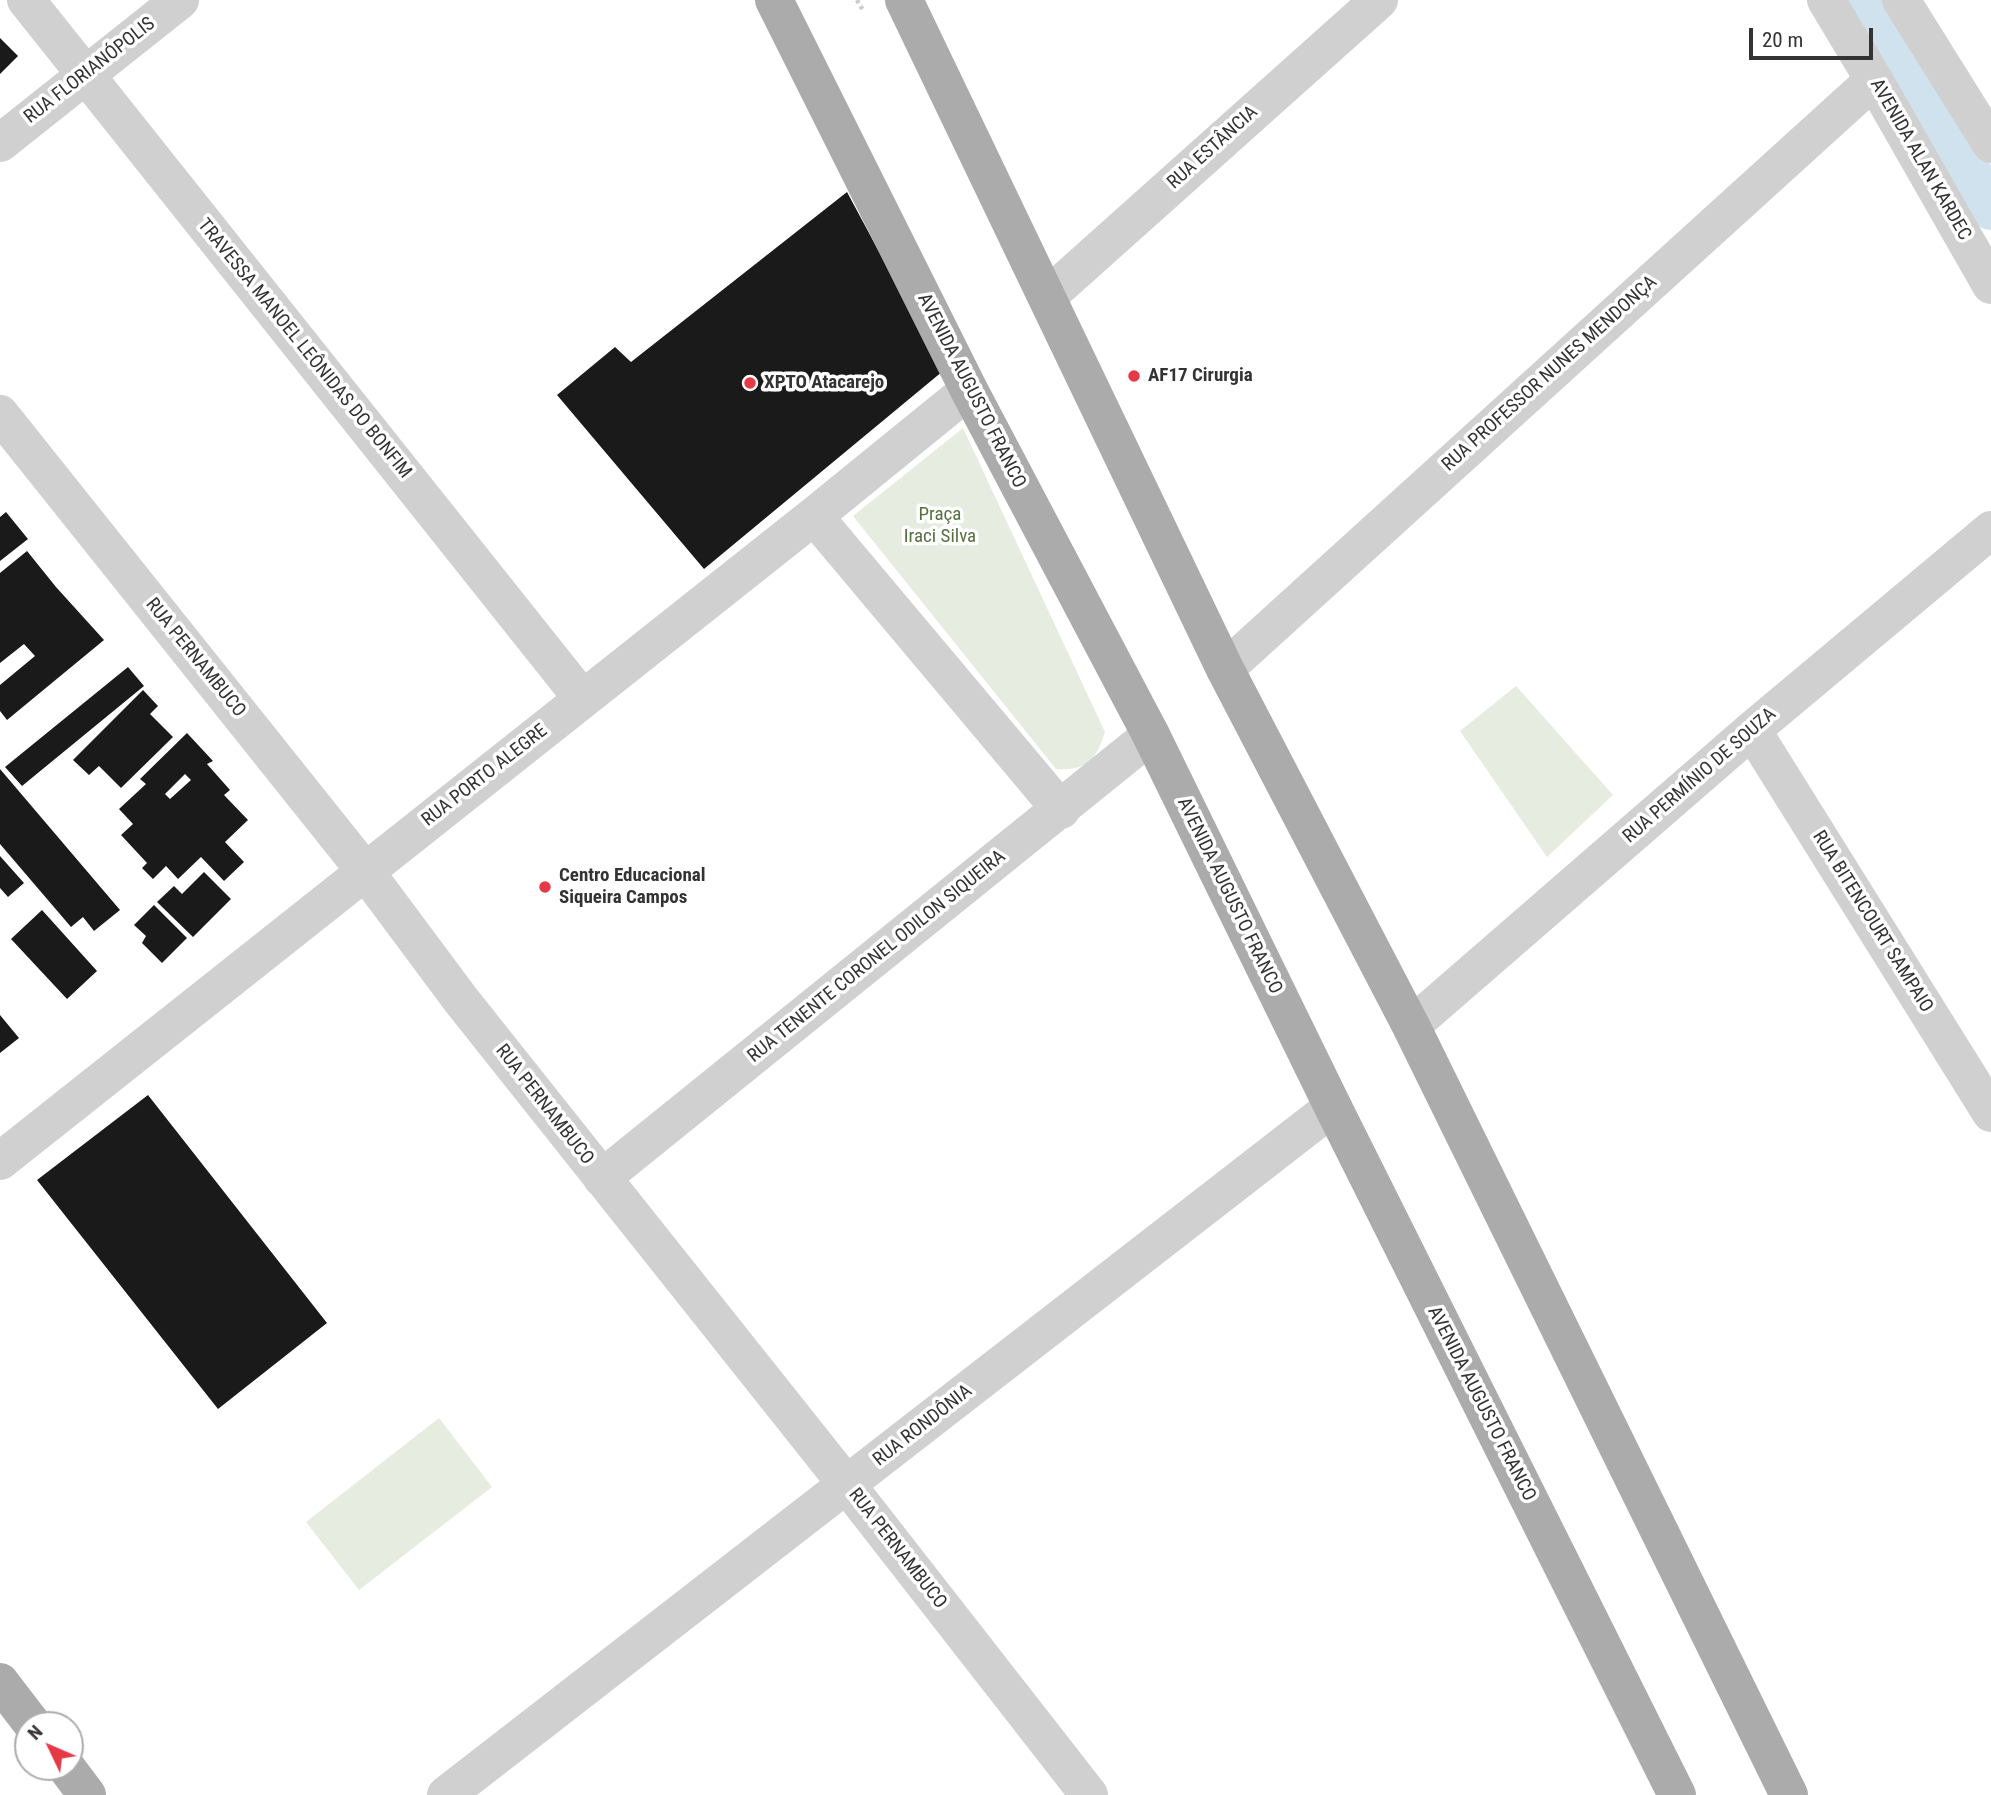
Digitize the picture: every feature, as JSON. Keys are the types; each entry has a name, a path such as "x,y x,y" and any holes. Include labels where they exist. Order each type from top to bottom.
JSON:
{"main road":[{"name":"AVENIDA AUGUSTO FRANCO","path":"774,0 969,390 1151,735 1333,1107 1677,1795"},
{"path":"904,0 1225,669 1411,1026 1789,1795"},
{"path":"0,1682 22,1711"}],"street":[{"name":"TRAVESSA MANOEL LEÔNIDAS DO BONFIM","path":"26,0 582,698"},
{"name":"RUA FLORIANÓPOLIS","path":"0,143 180,0"},
{"name":"RUA ESTÂNCIA","path":"1048,296 1379,0"},
{"name":"AVENIDA ALAN KARDEC","path":"1825,0 1991,285"},
{"path":"1901,0 1991,144"},
{"name":"RUA PROFESSOR NUNES MENDONÇA","path":"1225,669 1874,80"},
{"name":"RUA PORTO ALEGRE","path":"0,1161 969,390"},
{"name":"RUA PERNAMBUCO","path":"0,414 365,871 461,1000 847,1485 1089,1795"},
{"path":"814,516 1060,810"},
{"name":"RUA PERMÍNIO DE SOUZA","path":"1411,1026 1752,730 1991,530"},
{"name":"RUA BITENCOURT SAMPAIO","path":"1752,730 1991,1113"},
{"name":"RUA TENENTE CORONEL ODILON SIQUEIRA","path":"602,1178 1151,735"},
{"name":"RUA RONDÔNIA","path":"446,1795 1333,1107"}],"green space":[{"name":"Praça Iraci Silva","path":"963,428 1105,732 1094,757 1083,766 1056,769 853,516"},
{"path":"1516,686 1613,795 1547,857 1460,731"},
{"path":"439,1418 492,1487 359,1590 306,1522"}],"building":[{"path":"0,38 18,56 0,74"},
{"name":"XPTO Atacarejo","path":"847,192 943,371 704,569 557,395 615,347 631,362"},
{"path":"6,512 28,539 0,561 0,517"},
{"path":"27,551 104,640 7,720 0,711 0,685 35,656 24,644 0,663 0,573"},
{"path":"128,667 144,686 22,786 5,767"},
{"path":"143,690 158,706 150,714 173,737 121,788 99,766 89,775 73,760"},
{"path":"187,733 213,761 207,764 230,790 224,795 248,820 225,842 244,862 224,881 201,857 178,879 166,866 153,879 142,868 147,863 121,835 133,824 119,809 146,784 140,779","holes":["185,774 191,780 170,799 165,794"]},
{"path":"0,769 120,910 94,931 83,917 71,927 0,844"},
{"path":"0,856 24,883 8,897 0,888"},
{"path":"204,872 231,899 193,937 157,902 174,886 182,894"},
{"path":"154,905 187,938 162,963 142,943 146,936 134,925"},
{"path":"42,910 97,971 67,999 11,939"},
{"path":"0,1015 19,1038 0,1053"},
{"path":"148,1095 327,1323 218,1409 37,1180"}],"waterway":[{"path":"1865,0 1991,208"}],"place":[{"name":"AF17 Cirurgia","path":"1134,376"},
{"name":"XPTO Atacarejo","path":"750,383"},
{"name":"Centro Educacional Siqueira Campos","path":"545,887"}]}
